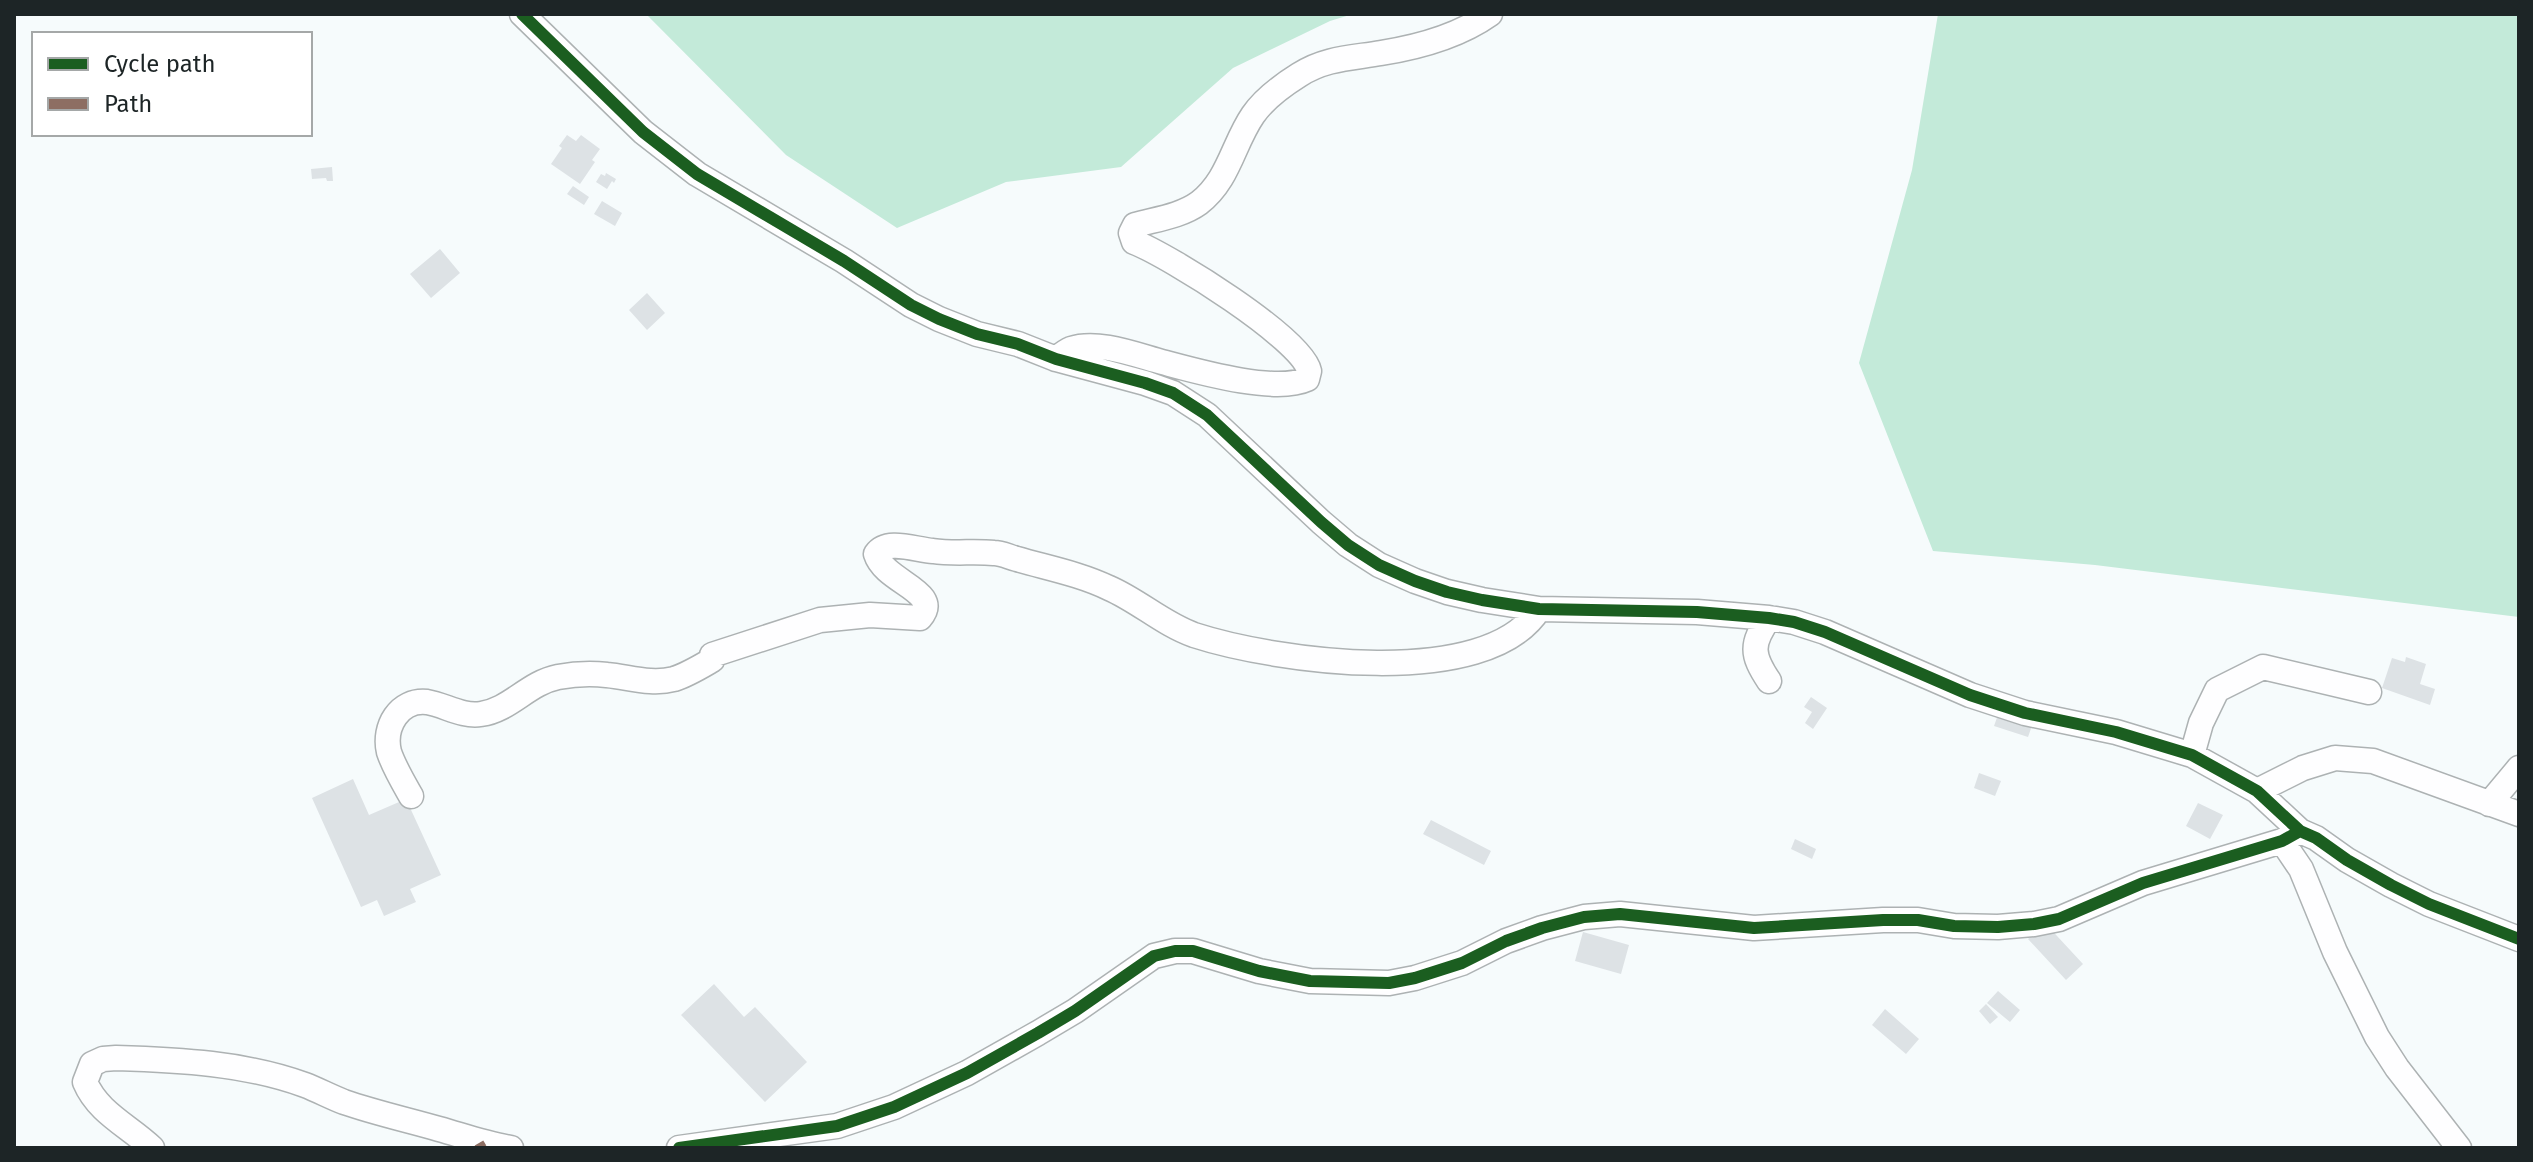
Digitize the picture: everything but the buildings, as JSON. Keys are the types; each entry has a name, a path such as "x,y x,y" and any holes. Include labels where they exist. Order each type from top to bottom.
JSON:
{"street":[{"path":"522,14 643,132 697,174 925,312 977,334 1173,393 1207,415 1339,538 1379,565 1447,592 1539,609 1648,610 1769,618 1825,632 1947,685 2025,713 2116,732 2192,755 2257,791 2291,836 2335,952 2377,1037 2459,1148"},
{"path":"1056,359 1068,349 1109,348 1241,380 1297,384 1307,379 1309,371 1303,358 1263,322 1166,257 1134,242 1131,233 1135,225 1172,216 1206,196 1229,166 1253,114 1272,95 1301,74 1325,61 1385,52 1446,36 1473,27 1490,14"},
{"path":"411,796 396,768 388,738 397,712 409,704 428,703 480,714 509,703 534,685 557,677 588,674 641,681 673,679 712,660 712,655 757,643 820,620 870,615 920,618 926,608 922,594 882,568 876,554 894,545 937,552 996,553 1081,576 1130,597 1172,625 1195,635 1303,658 1383,664 1425,663 1454,657 1499,643 1530,623 1539,609"},
{"path":"1769,618 1754,650 1769,681"},
{"path":"2192,755 2201,723 2217,690 2263,667 2369,692"},
{"path":"2257,791 2303,768 2335,758 2373,761 2519,814"},
{"path":"2489,804 2519,768"},
{"path":"679,1148 837,1126 894,1107 995,1058 1075,1011 1154,956 1175,951 1193,951 1259,971 1310,981 1389,983 1462,963 1506,941 1584,917 1620,914 1754,928 1883,920 1918,920 1954,926 2034,924 2059,919 2143,883 2291,836 2316,838 2358,866 2429,904 2519,939"},
{"path":"152,1148 99,1106 91,1095 85,1082 92,1064 116,1058 195,1061 273,1076 396,1119 479,1143 511,1148"}],"green space":[{"path":"646,14 1353,14 1330,21 1233,68 1121,167 1006,182 897,228 786,155"},
{"path":"1938,14 2519,14 2519,617 2095,565 1933,551 1859,363 1912,170"}],"marked path":[{"path":"479,1143 482,1148"}],"cycle path":[{"path":"522,14 643,132 697,174 939,319 1056,359 1173,393 1207,415 1321,522 1379,565 1447,592 1539,609 1697,612 1769,618 1825,632 1970,695 2025,713 2116,732 2192,755 2257,791 2300,831 2391,885 2429,904 2519,939"},
{"path":"679,1148 837,1126 894,1107 967,1073 1038,1033 1154,956 1175,951 1193,951 1259,971 1310,981 1389,983 1462,963 1506,941 1584,917 1620,914 1754,928 1883,920 1918,920 1954,926 2034,924 2059,919 2143,883 2282,841 2300,831"}]}
